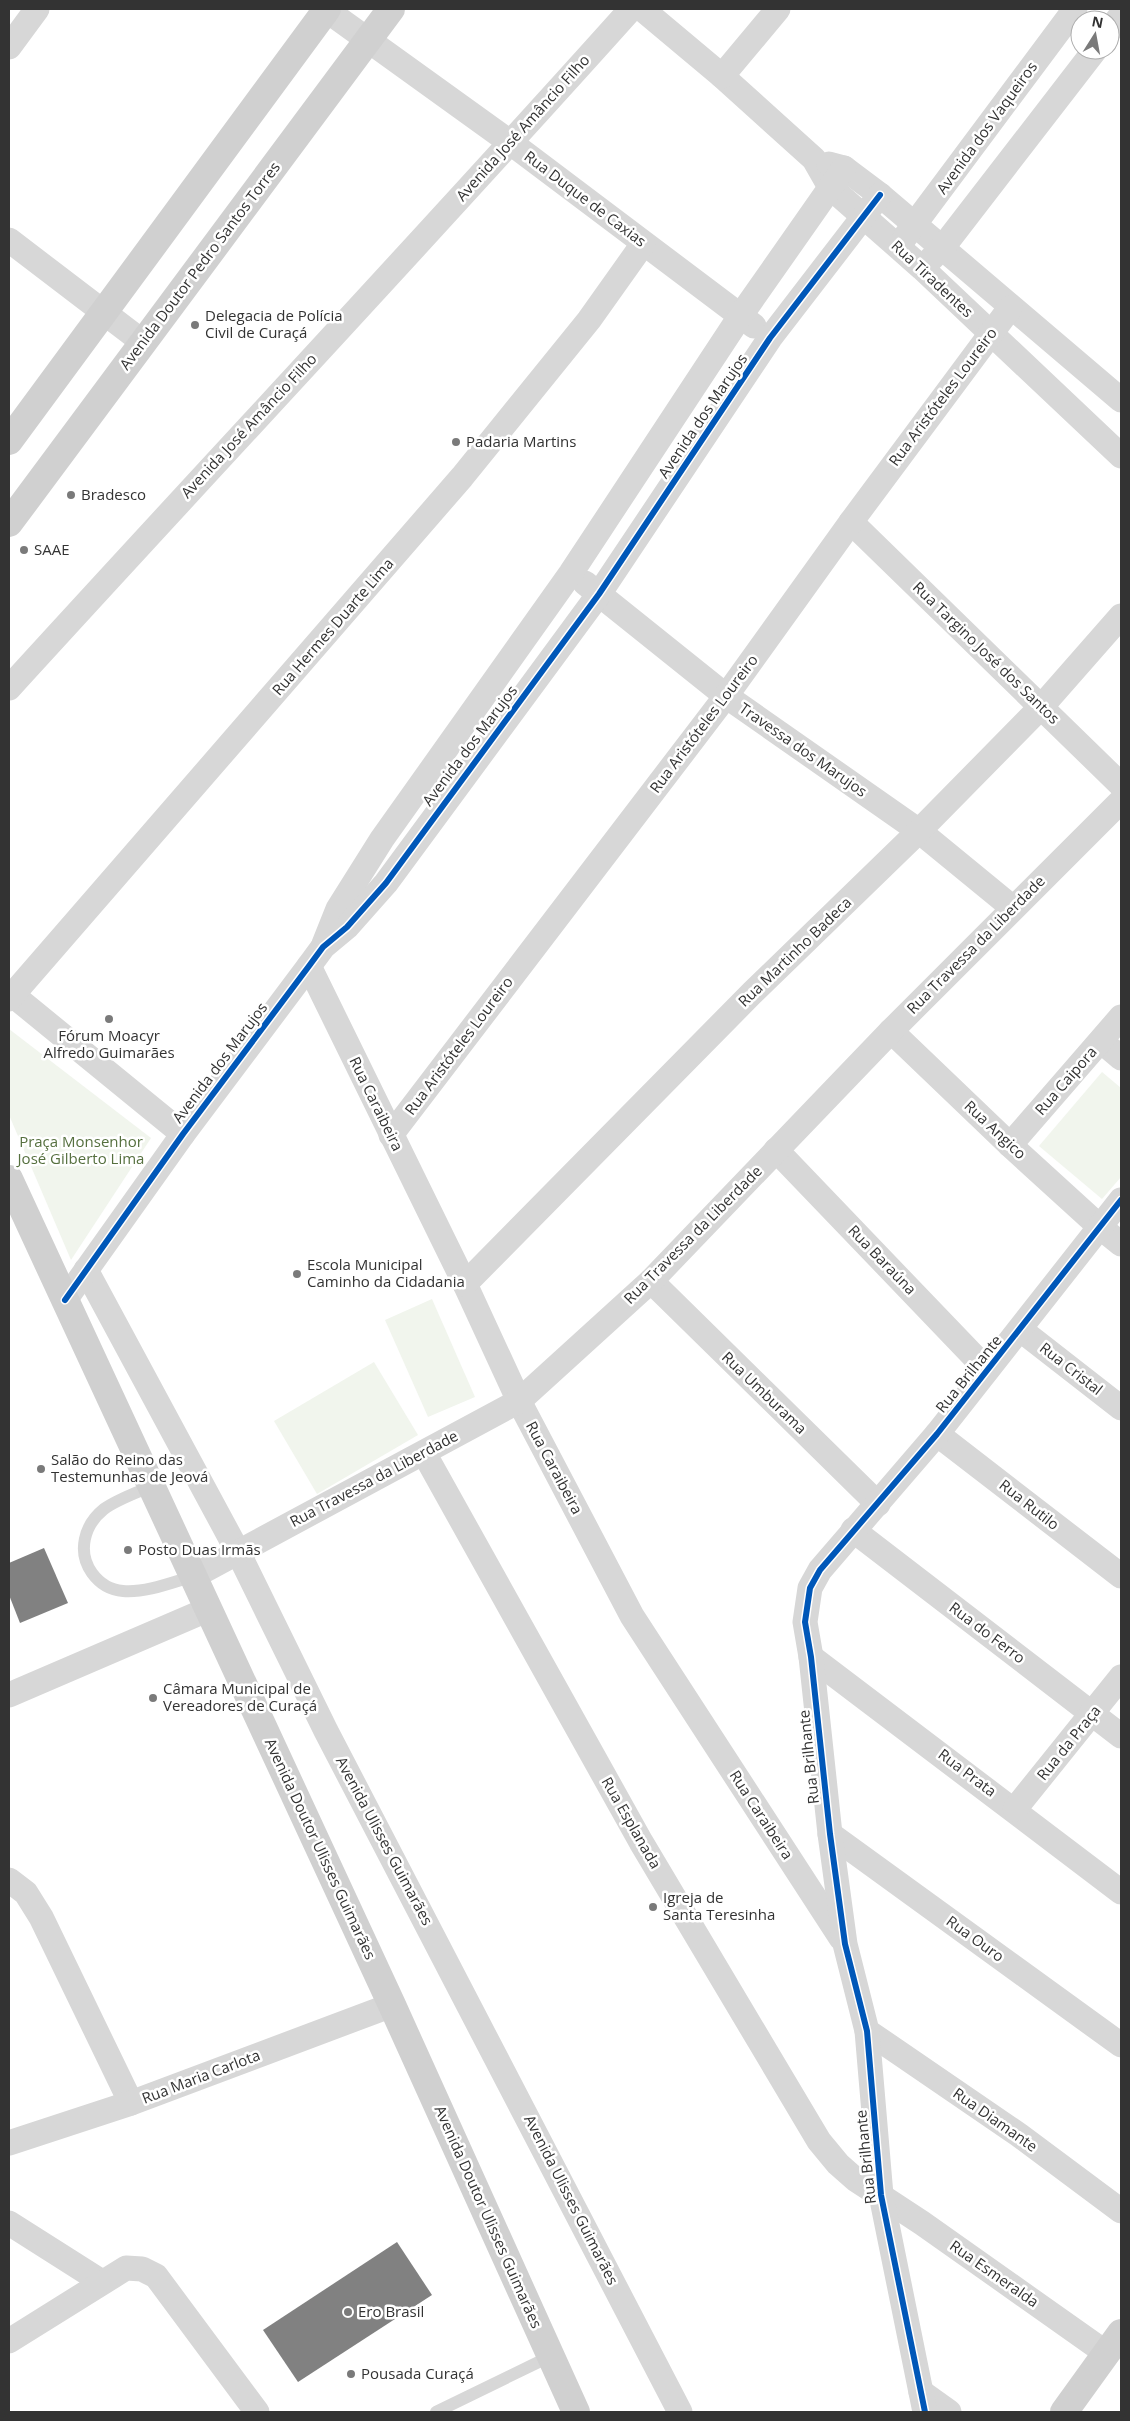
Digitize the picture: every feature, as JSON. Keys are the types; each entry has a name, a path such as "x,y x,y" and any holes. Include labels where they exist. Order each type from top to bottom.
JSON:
{"main road":[{"path":"9,440 326,9"},
{"name":"Avenida Doutor Pedro Santos Torres","path":"9,523 391,9"},
{"name":"Avenida Doutor Ulisses Guimarães","path":"9,1179 392,2005 576,2412"},
{"path":"1064,2412 1114,2343"}],"street":[{"path":"9,47 37,9"},
{"name":"Rua Duque de Caxias","path":"326,9 511,143 770,338"},
{"name":"Avenida José Amâncio Filho","path":"9,688 511,143 631,9"},
{"name":"Rua Tiradentes","path":"642,9 722,76 837,178 862,216 922,268 990,334 1117,442"},
{"path":"722,76 778,9"},
{"name":"Avenida dos Vaqueiros","path":"897,246 916,225 1075,9"},
{"path":"922,268 943,247 1087,60"},
{"name":"Rua Tiradentes","path":"837,178 880,195 943,247 1010,308 1121,400"},
{"name":"Avenida dos Marujos","path":"316,956 338,909 362,870 571,573 741,315 837,178"},
{"name":"Avenida dos Marujos","path":"65,1300 183,1134 316,956 347,927 386,883 599,594 770,338 880,195"},
{"path":"9,240 144,343"},
{"name":"Rua Hermes Duarte Lima","path":"10,996 462,477 589,320 643,244"},
{"name":"Rua Aristóteles Loureiro","path":"391,1135 726,696 851,522 1010,308"},
{"name":"Rua Targino José dos Santos","path":"851,522 1121,785"},
{"name":"Travessa dos Marujos","path":"571,573 726,696 919,831 1013,908"},
{"name":"Rua Martinho Badeca","path":"465,1284 752,993 919,831 1042,706 1121,616"},
{"name":"Rua Travessa da Liberdade","path":"194,1576 519,1401 650,1282 891,1031 1121,801"},
{"name":"Rua Caraibeira","path":"316,956 391,1135 465,1284 519,1401 632,1616 845,1944"},
{"path":"10,996 183,1134"},
{"name":"Rua Caipora","path":"1010,1145 1121,1017"},
{"name":"Rua Angico","path":"891,1031 1010,1145 1121,1244"},
{"path":"1101,1041 1121,1058"},
{"name":"Rua Baraúna","path":"776,1150 987,1370"},
{"name":"Rua Brilhante","path":"923,2402 881,2195 868,2031 845,1944 830,1834 811,1657 805,1622 810,1588 820,1570 937,1434 1121,1200"},
{"name":"Avenida Ulisses Guimarães","path":"86,1270 238,1552 326,1731 680,2412"},
{"name":"Rua Umburama","path":"650,1282 878,1504"},
{"name":"Rua Cristal","path":"1020,1330 1121,1408"},
{"name":"Rua Rutilo","path":"937,1434 1121,1576"},
{"name":"Rua Esplanada","path":"424,1453 641,1842 819,2140 838,2164 855,2179 881,2195"},
{"name":"Rua do Ferro","path":"853,1530 1121,1736"},
{"path":"9,1694 209,1609"},
{"name":"Rua Prata","path":"811,1657 1121,1892"},
{"name":"Rua da Praça","path":"1015,1810 1121,1677"},
{"name":"Rua Ouro","path":"830,1834 1121,2045"},
{"path":"9,1880 26,1893 41,1917 131,2104"},
{"name":"Rua Maria Carlota","path":"9,2143 131,2104 392,2005"},
{"name":"Rua Diamante","path":"868,2031 1019,2135 1121,2210"},
{"name":"Rua Esmeralda","path":"881,2195 1114,2343"},
{"path":"9,2224 102,2282"},
{"path":"9,2341 126,2268 142,2269 156,2276 257,2412"},
{"path":"923,2402 949,2412"}],"lane":[{"path":"152,1486 103,1510 91,1524 83,1541 85,1562 97,1579 110,1589 125,1592 194,1576"},
{"path":"436,2412 551,2356"}],"green space":[{"name":"Praça Monsenhor José Gilberto Lima","path":"9,1029 151,1138 71,1260 9,1115"},
{"path":"1102,1072 1121,1088 1121,1177 1102,1199 1039,1146"},
{"path":"432,1299 475,1397 428,1417 385,1320"},
{"path":"374,1362 418,1435 317,1494 274,1421"}],"building":[{"path":"44,1548 68,1603 20,1623 9,1595 9,1563"},
{"name":"Ero Brasil","path":"397,2242 432,2295 298,2382 263,2330"}],"cycle path":[{"path":"65,1300 183,1134 323,947 347,927 386,883 599,594 770,338 880,195"},
{"path":"925,2412 881,2195 867,2031 845,1944 830,1834 811,1657 805,1622 810,1588 820,1570 937,1434 1121,1200"}],"place":[{"name":"Delegacia de Polícia Civil de Curaçá","path":"195,325"},
{"name":"Padaria Martins","path":"456,442"},
{"name":"Bradesco","path":"71,495"},
{"name":"SAAE","path":"24,550"},
{"name":"Fórum Moacyr Alfredo Guimarães","path":"109,1019"},
{"name":"Escola Municipal Caminho da Cidadania","path":"297,1274"},
{"name":"Salão do Reino das Testemunhas de Jeová","path":"41,1469"},
{"name":"Posto Duas Irmãs","path":"128,1550"},
{"name":"Câmara Municipal de Vereadores de Curaçá","path":"153,1698"},
{"name":"Igreja de Santa Teresinha","path":"653,1907"},
{"name":"Ero Brasil","path":"348,2312"},
{"name":"Pousada Curaçá","path":"351,2374"}]}
